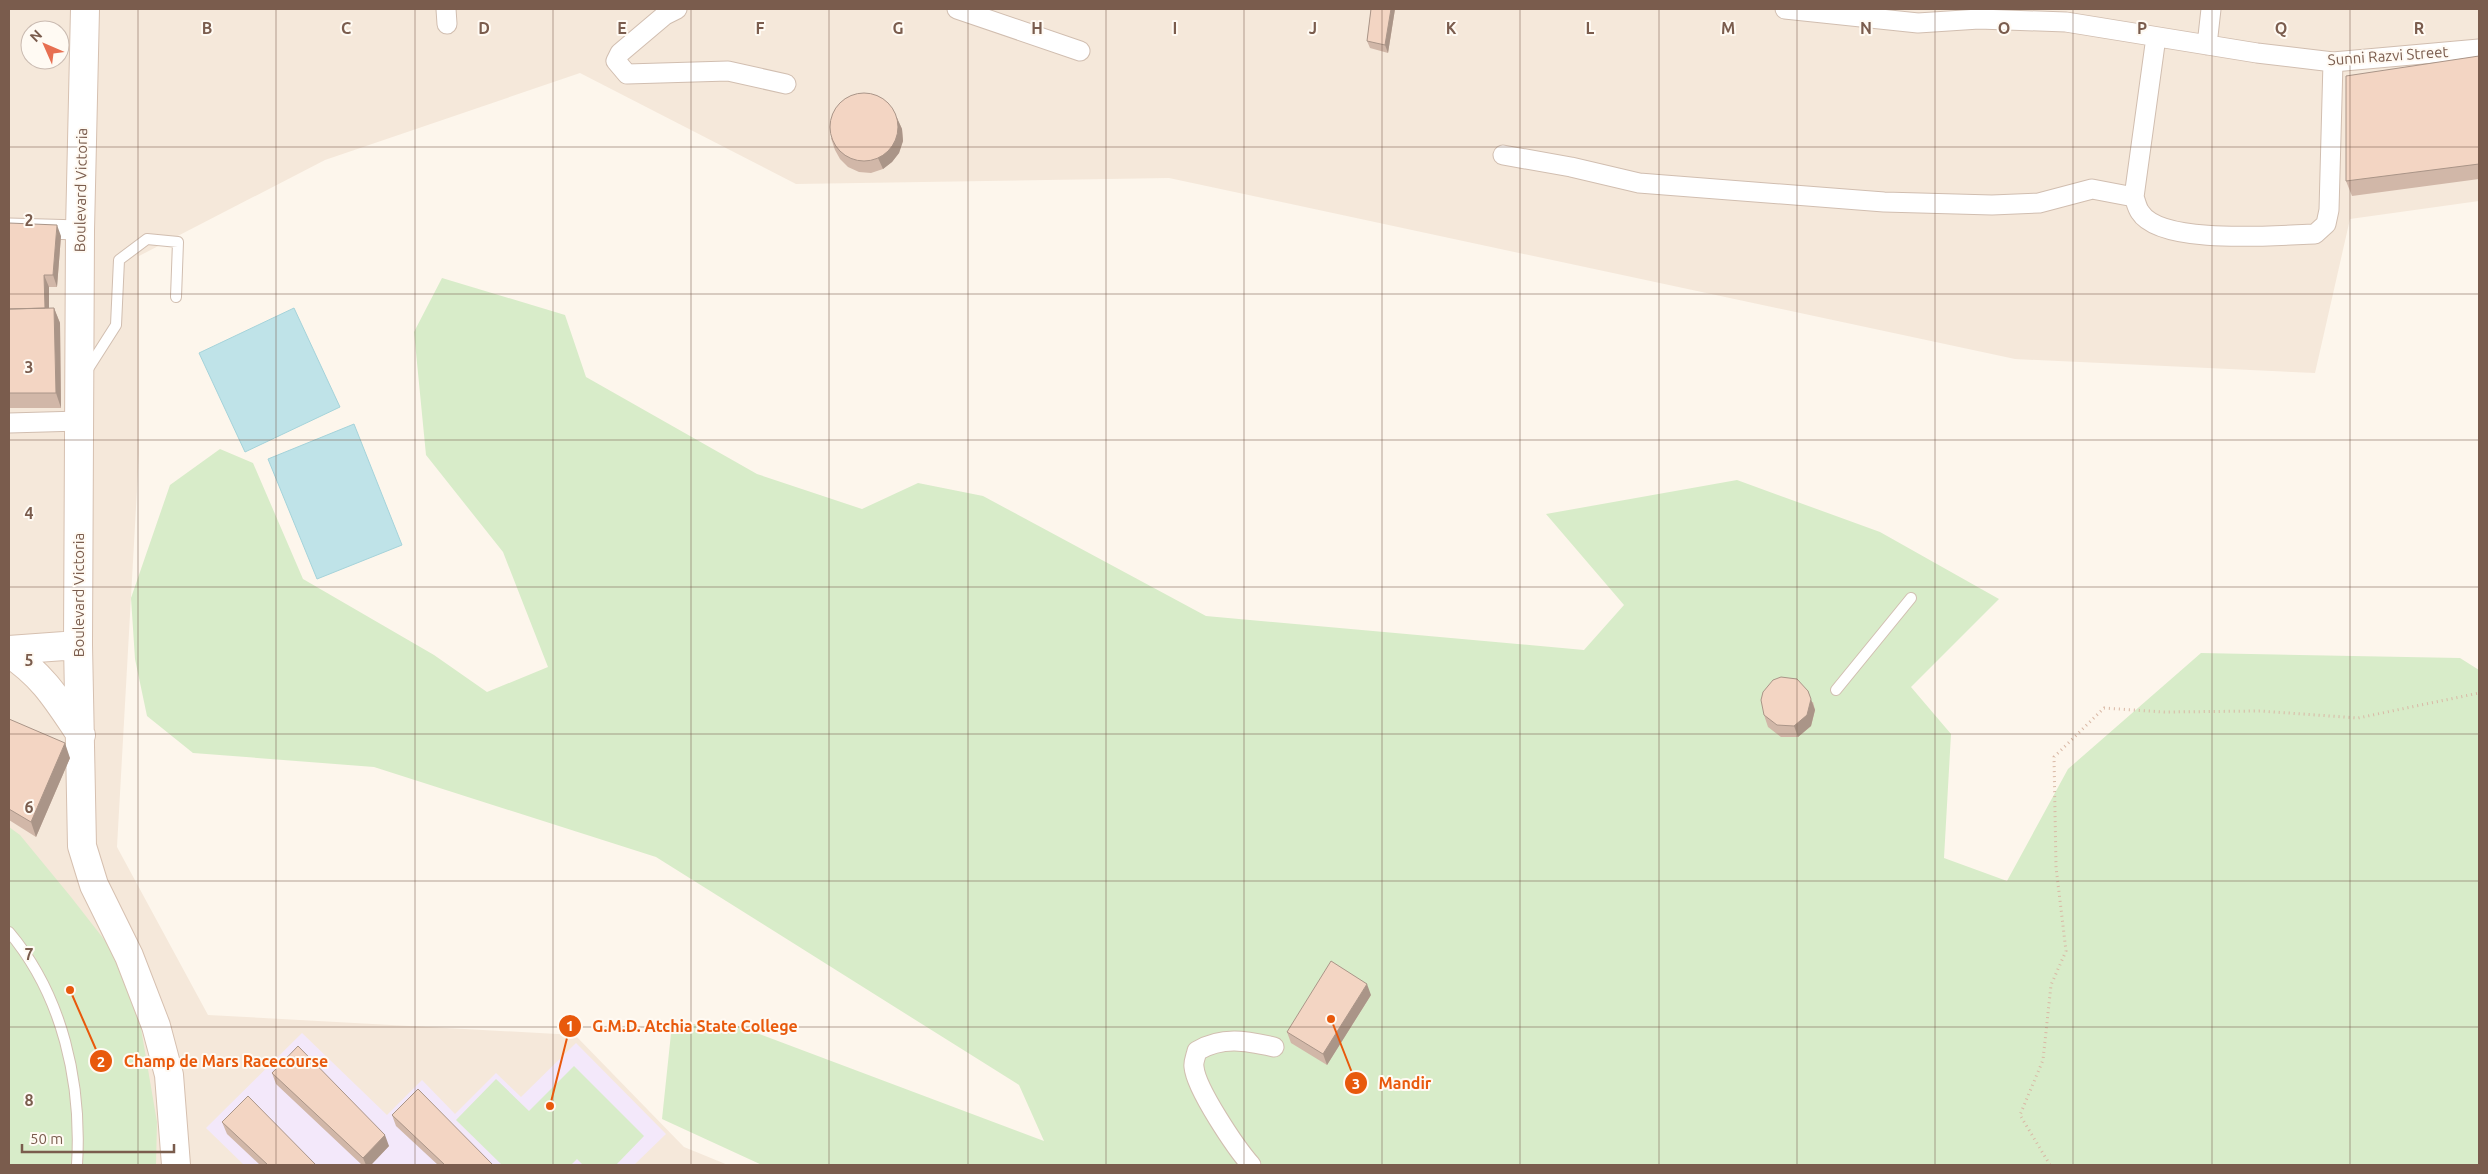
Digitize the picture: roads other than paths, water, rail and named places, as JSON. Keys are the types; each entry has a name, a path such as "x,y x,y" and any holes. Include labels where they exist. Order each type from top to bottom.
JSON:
{"main road":[{"name":"Boulevard Victoria","path":"85,9 80,230 78,645 82,846 94,885 129,956 156,1026 169,1075 176,1165"},
{"path":"9,651 78,645"},
{"path":"9,651 46,683 81,735"}],"street":[{"path":"677,9 658,20 620,53 616,61 627,74 728,71 786,84"},
{"path":"957,9 1080,51"},
{"name":"Sunni Razvi Street","path":"1785,9 1918,23 1971,14 2066,22 2257,53 2333,62 2479,49"},
{"path":"2207,45 2212,9"},
{"path":"2156,37 2134,197 2140,213 2157,225 2194,236 2315,234 2326,224 2329,210 2333,62"},
{"path":"1503,155 1571,167 1639,183 1884,202 1992,206 2039,203 2092,189 2134,197"},
{"path":"9,228 80,230"},
{"path":"9,423 80,421"},
{"path":"1251,1165 1240,1152 1200,1085 1194,1066 1197,1051 1211,1043 1242,1040 1274,1047"}],"lane":[{"path":"79,383 116,325 119,260 147,239 178,242 176,297"},
{"path":"1836,690 1912,598"},
{"path":"9,932 40,979 64,1034 76,1098 79,1137 77,1165"}],"water":[{"path":"294,308 340,407 245,452 199,353"},
{"path":"354,424 402,545 317,579 268,459"}],"place":[{"name":"Champ de Mars Racecourse","path":"70,990"},
{"name":"Mandir","path":"1331,1019"},
{"name":"G.M.D. Atchia State College","path":"550,1106"}]}
